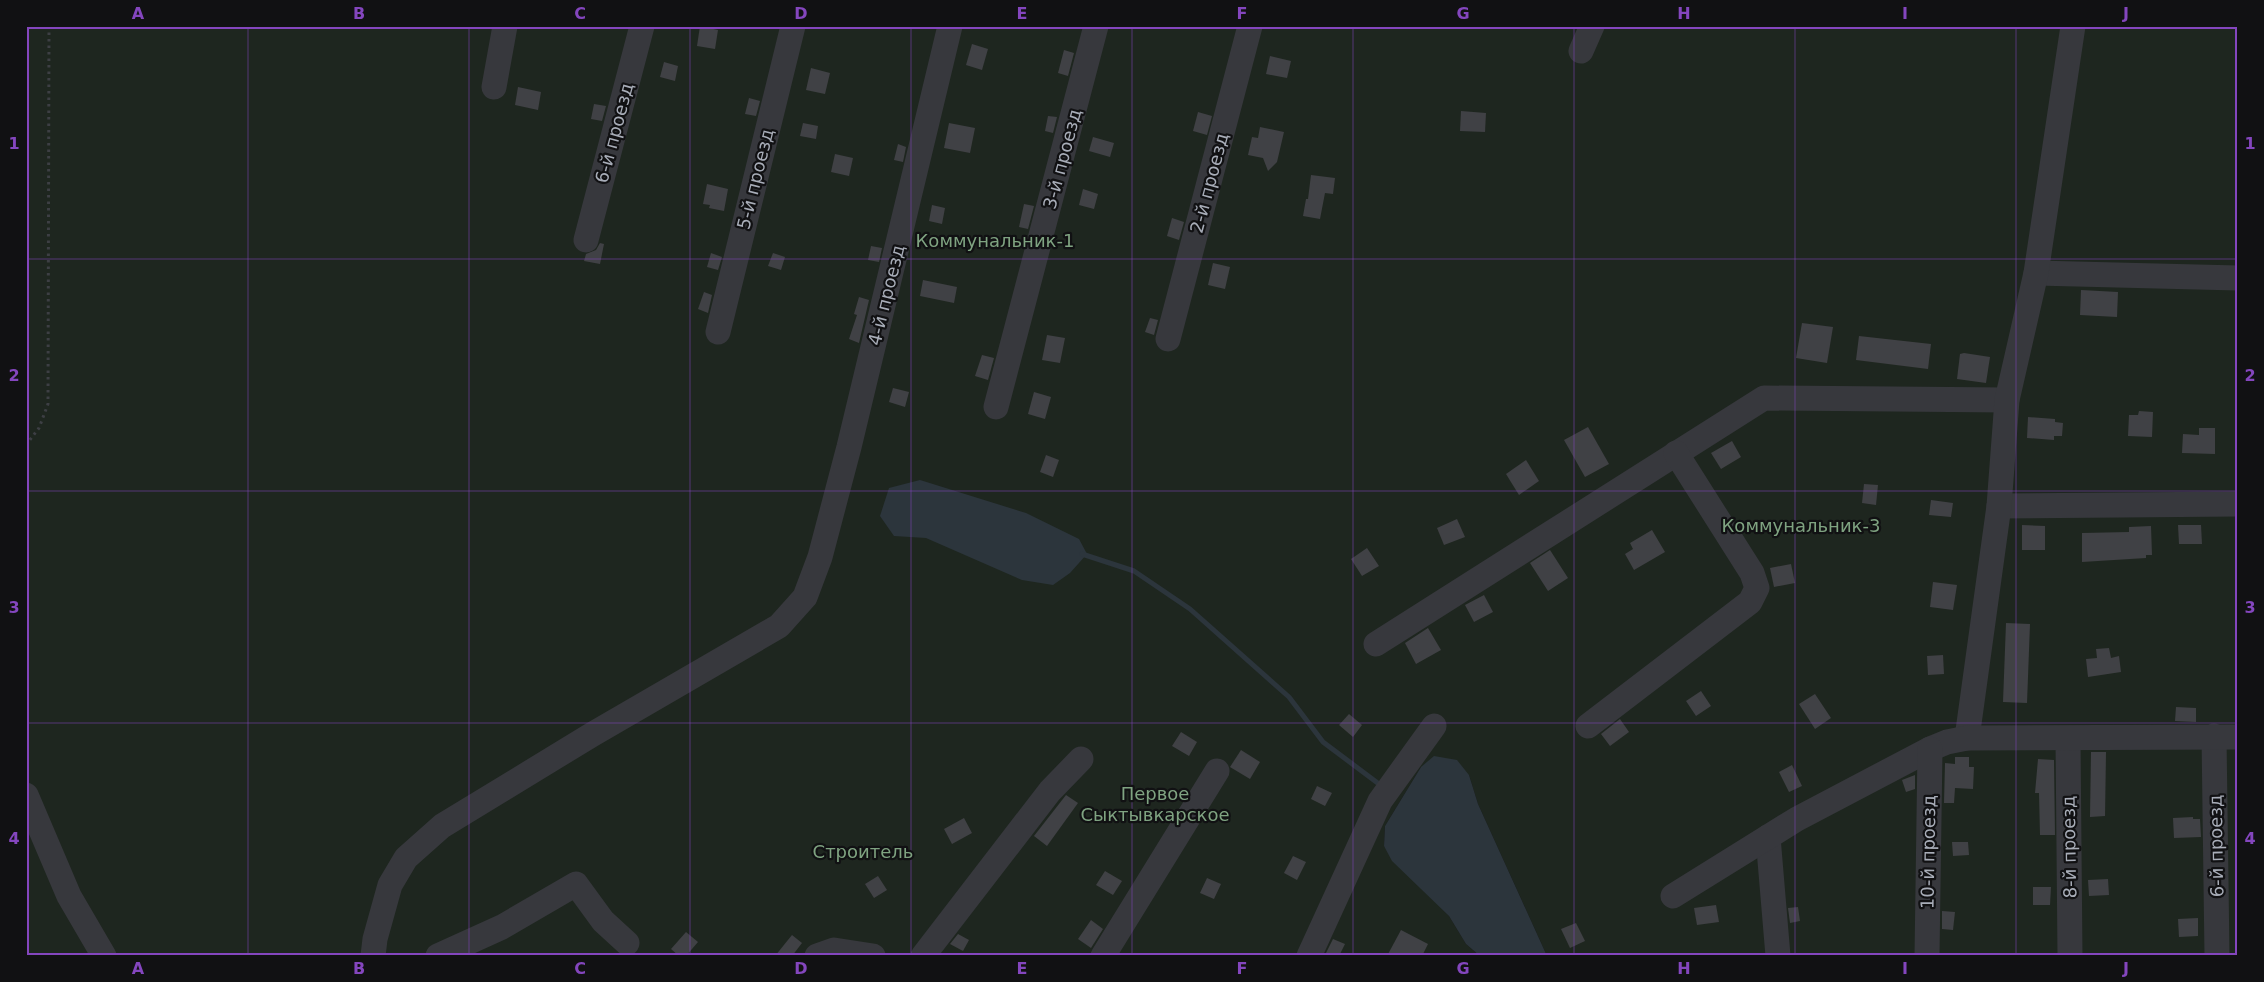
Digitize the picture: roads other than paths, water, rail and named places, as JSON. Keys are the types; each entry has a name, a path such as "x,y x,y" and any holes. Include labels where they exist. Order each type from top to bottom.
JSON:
{"street":[{"path":"494,88 505,26"},
{"name":"6-й проезд","path":"586,240 642,26"},
{"name":"5-й проезд","path":"718,332 793,26"},
{"name":"4-й проезд","path":"373,956 390,885 406,858 442,826 593,734 779,626 805,597 820,557 849,447 950,26"},
{"name":"3-й проезд","path":"996,407 1096,26"},
{"name":"2-й проезд","path":"1168,339 1250,26"},
{"path":"1581,51 1592,26"},
{"path":"1968,738 1998,506 2007,400 2036,272 2073,26"},
{"path":"2036,272 2238,278"},
{"path":"1376,644 1764,398 2007,400"},
{"path":"1588,726 1750,602 1757,588 1752,573 1676,454"},
{"path":"1998,506 2238,504"},
{"path":"1309,956 1380,801 1434,726"},
{"path":"1672,896 1797,819 1930,749 1948,742 1968,738 2068,739 2226,736"},
{"name":"6-й проезд","path":"2217,956 2226,736"},
{"name":"8-й проезд","path":"2068,739 2070,956"},
{"name":"10-й проезд","path":"1926,956 1930,749"},
{"path":"922,956 1050,791 1081,759"},
{"path":"1103,956 1217,771"},
{"path":"26,795 69,896 104,956"},
{"path":"1768,837 1778,956"},
{"path":"438,956 502,927 576,884 603,921 627,943"},
{"path":"817,956 834,950 874,956"}],"waterway":[{"path":"1082,554 1134,571 1190,609 1289,697 1323,742 1383,787"}],"park label":[{"name":"Коммунальник-1","path":"995,240"},
{"name":"Коммунальник-3","path":"1801,525"},
{"name":"Первое Сыктывкарское","path":"1155,803"},
{"name":"Строитель","path":"863,851"}]}
